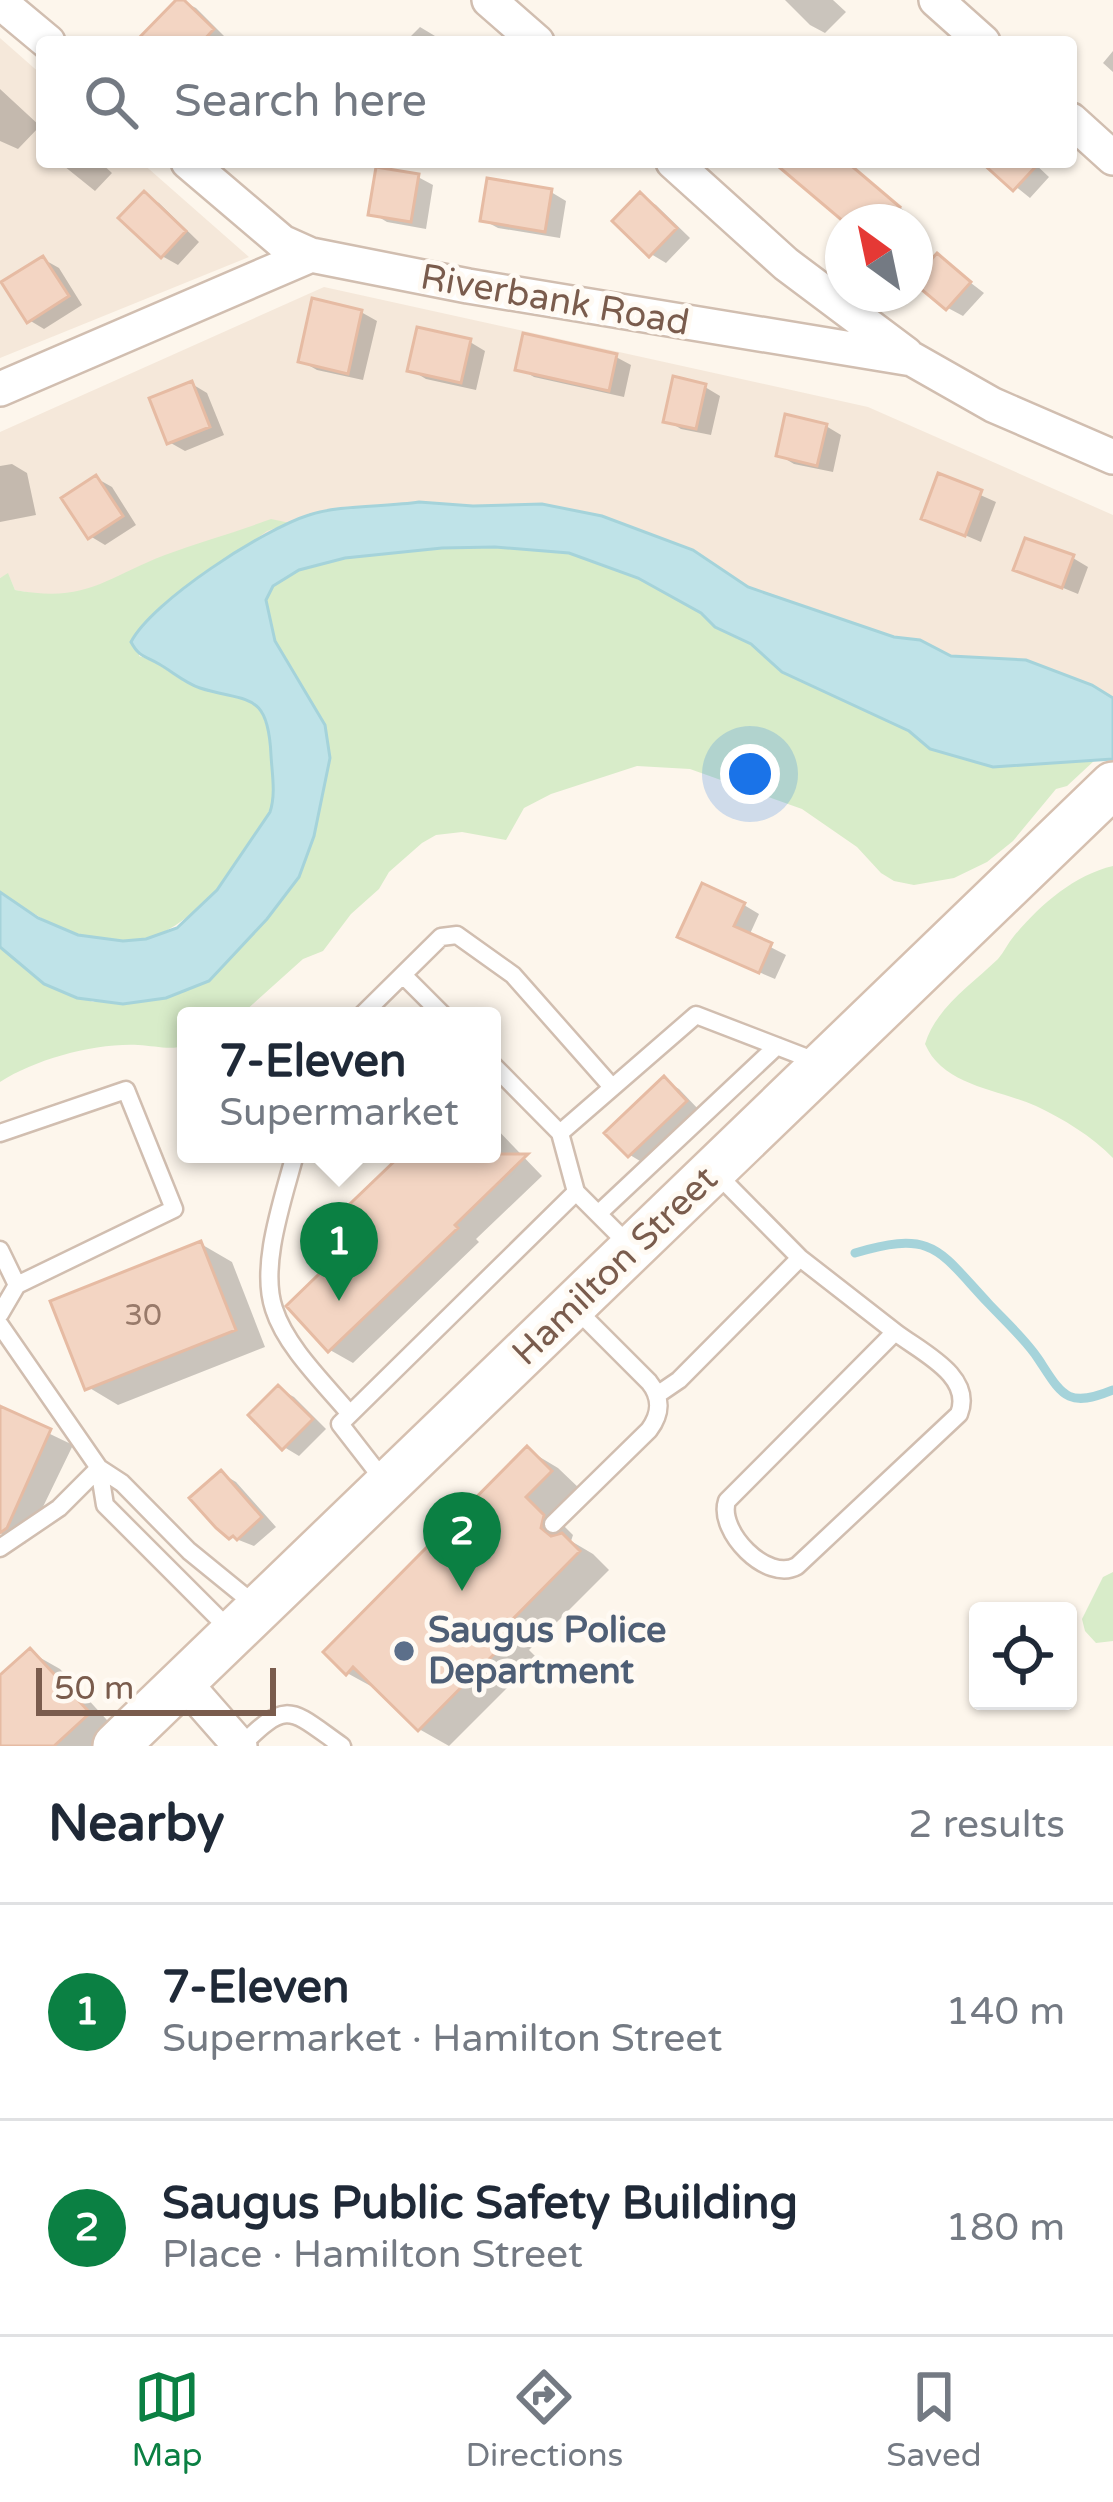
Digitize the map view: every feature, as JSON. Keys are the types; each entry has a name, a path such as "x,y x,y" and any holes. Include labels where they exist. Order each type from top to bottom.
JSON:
{"main road":[{"name":"Hamilton Street","path":"116,1746 1111,786"}],"street":[{"path":"489,0 530,36"},
{"path":"936,0 976,36"},
{"path":"0,2 41,36"},
{"path":"1077,125 1113,158"},
{"path":"195,168 282,242 310,255"},
{"path":"680,168 786,264 912,359"},
{"path":"0,389 310,255"},
{"name":"Riverbank Road","path":"310,255 468,286 912,359 993,404 1113,457"},
{"path":"183,1682 240,1746"}],"lane":[{"path":"371,1007 441,938 457,935 513,975 612,1087"},
{"path":"403,975 435,1007"},
{"path":"560,1133 695,1015 824,1064"},
{"path":"598,1214 777,1046"},
{"path":"501,1073 560,1133 576,1192 633,1249"},
{"path":"0,1133 126,1090 174,1209 17,1285 0,1314"},
{"path":"293,1163 270,1256 273,1308 315,1372 350,1414"},
{"path":"715,1171 800,1258 895,1332 957,1381 963,1394 958,1414 797,1566 783,1572 768,1569 727,1526 723,1516 727,1502 895,1332"},
{"path":"388,1485 340,1424 576,1192"},
{"path":"0,1250 17,1285"},
{"path":"657,1395 679,1380 800,1258"},
{"path":"553,1524 649,1430 658,1410 657,1395 649,1382 574,1306"},
{"path":"0,1325 99,1468 122,1483 189,1551 247,1621"},
{"path":"0,1548 59,1508 99,1468"},
{"path":"99,1468 105,1505 247,1621"},
{"path":"240,1746 270,1718 286,1713 302,1718 342,1746"}],"shaded area":[{"path":"0,38 36,70 36,168 148,168 249,257 0,358"},
{"path":"324,287 868,407 1113,515 1113,698 1027,660 951,656 920,640 894,637 776,597 748,587 693,550 602,516 542,504 419,502 311,514 203,574 151,615 15,590 8,574 0,578 0,432"}],"green space":[{"path":"271,519 290,523 267,531 151,615 139,656 196,687 243,697 262,714 273,757 273,801 261,829 234,868 182,921 145,939 125,942 68,930 0,892 0,578 8,573 15,590 78,591"},
{"path":"495,547 569,553 638,577 701,613 715,627 751,644 782,672 909,731 930,749 993,767 1095,760 1067,786 1056,789 1013,841 987,862 954,878 914,885 881,873 857,847 802,809 690,769 637,766 551,794 524,808 506,840 462,832 436,835 422,843 389,872 323,951 303,959 250,1007 177,1007 177,1047 121,1045 85,1050 31,1066 0,1082 0,947 44,984 93,1002 104,999 123,1004 166,998 209,981 267,919 299,877 324,793 325,725 286,664 270,629 266,599 277,582 301,570 407,551"},
{"path":"1113,866 1113,1158 1087,1135 1046,1111 958,1078 933,1058 925,1044 946,1008 998,959 1035,913 1071,884"},
{"path":"1113,1572 1113,1641 1096,1643 1082,1619 1103,1577"}],"water":[{"path":"419,502 542,504 602,516 693,550 748,587 894,637 920,640 951,656 1026,660 1113,698 1113,759 993,767 930,749 909,731 782,672 751,644 638,578 569,553 442,548 345,558 299,570 273,586 266,600 275,641 325,725 330,758 314,836 299,877 267,919 209,981 166,998 123,1004 77,998 44,984 0,947 0,892 38,918 78,935 123,941 177,928 217,890 270,812 273,784 265,719 252,703 189,683 143,656 131,642 185,587 289,523 334,509"}],"building":[{"path":"176,0 184,0 214,29 208,36 141,36"},
{"path":"376,168 419,174 411,222 368,215"},
{"path":"780,168 854,168 896,204 825,206"},
{"path":"988,168 1034,168 1013,191"},
{"path":"487,178 552,189 545,232 480,221"},
{"path":"144,191 186,231 161,258 118,218"},
{"path":"640,192 677,228 649,257 612,221"},
{"path":"937,253 971,282 946,310 933,299"},
{"path":"43,256 69,296 27,323 1,282"},
{"path":"312,298 362,310 348,374 298,362"},
{"path":"417,327 471,339 461,383 407,371"},
{"path":"523,333 617,354 609,391 515,370"},
{"path":"673,376 706,384 696,429 663,422"},
{"path":"192,381 210,427 167,444 149,398"},
{"path":"785,414 827,424 817,466 776,456"},
{"path":"938,473 982,490 965,536 921,519"},
{"path":"96,475 123,516 88,539 61,498"},
{"path":"1025,538 1074,555 1062,588 1013,570"},
{"path":"702,883 745,903 734,926 772,943 759,973 677,937"},
{"path":"664,1076 687,1101 628,1157 604,1133"},
{"path":"501,1154 528,1154 328,1352 286,1306 350,1244 330,1223 393,1163 501,1163"},
{"path":"201,1241 236,1330 85,1390 50,1301"},
{"path":"278,1385 313,1419 282,1450 248,1415"},
{"path":"0,1406 51,1429 7,1528 0,1533"},
{"path":"527,1446 552,1471 526,1497 544,1515 541,1528 551,1536 562,1533 580,1551 501,1631 509,1639 418,1731 353,1667 346,1675 323,1652"},
{"path":"221,1470 262,1517 237,1540 216,1528 189,1498"},
{"path":"30,1648 90,1713 54,1746 0,1746 0,1675"}],"waterway":[{"path":"855,1253 903,1243 933,1250 1022,1338 1060,1390 1075,1398 1113,1390"}],"place":[{"name":"7-Eleven","path":"339,1301"},
{"name":"Saugus Public Safety Building","path":"462,1591"},
{"name":"Saugus Police Department","path":"404,1651"}]}
